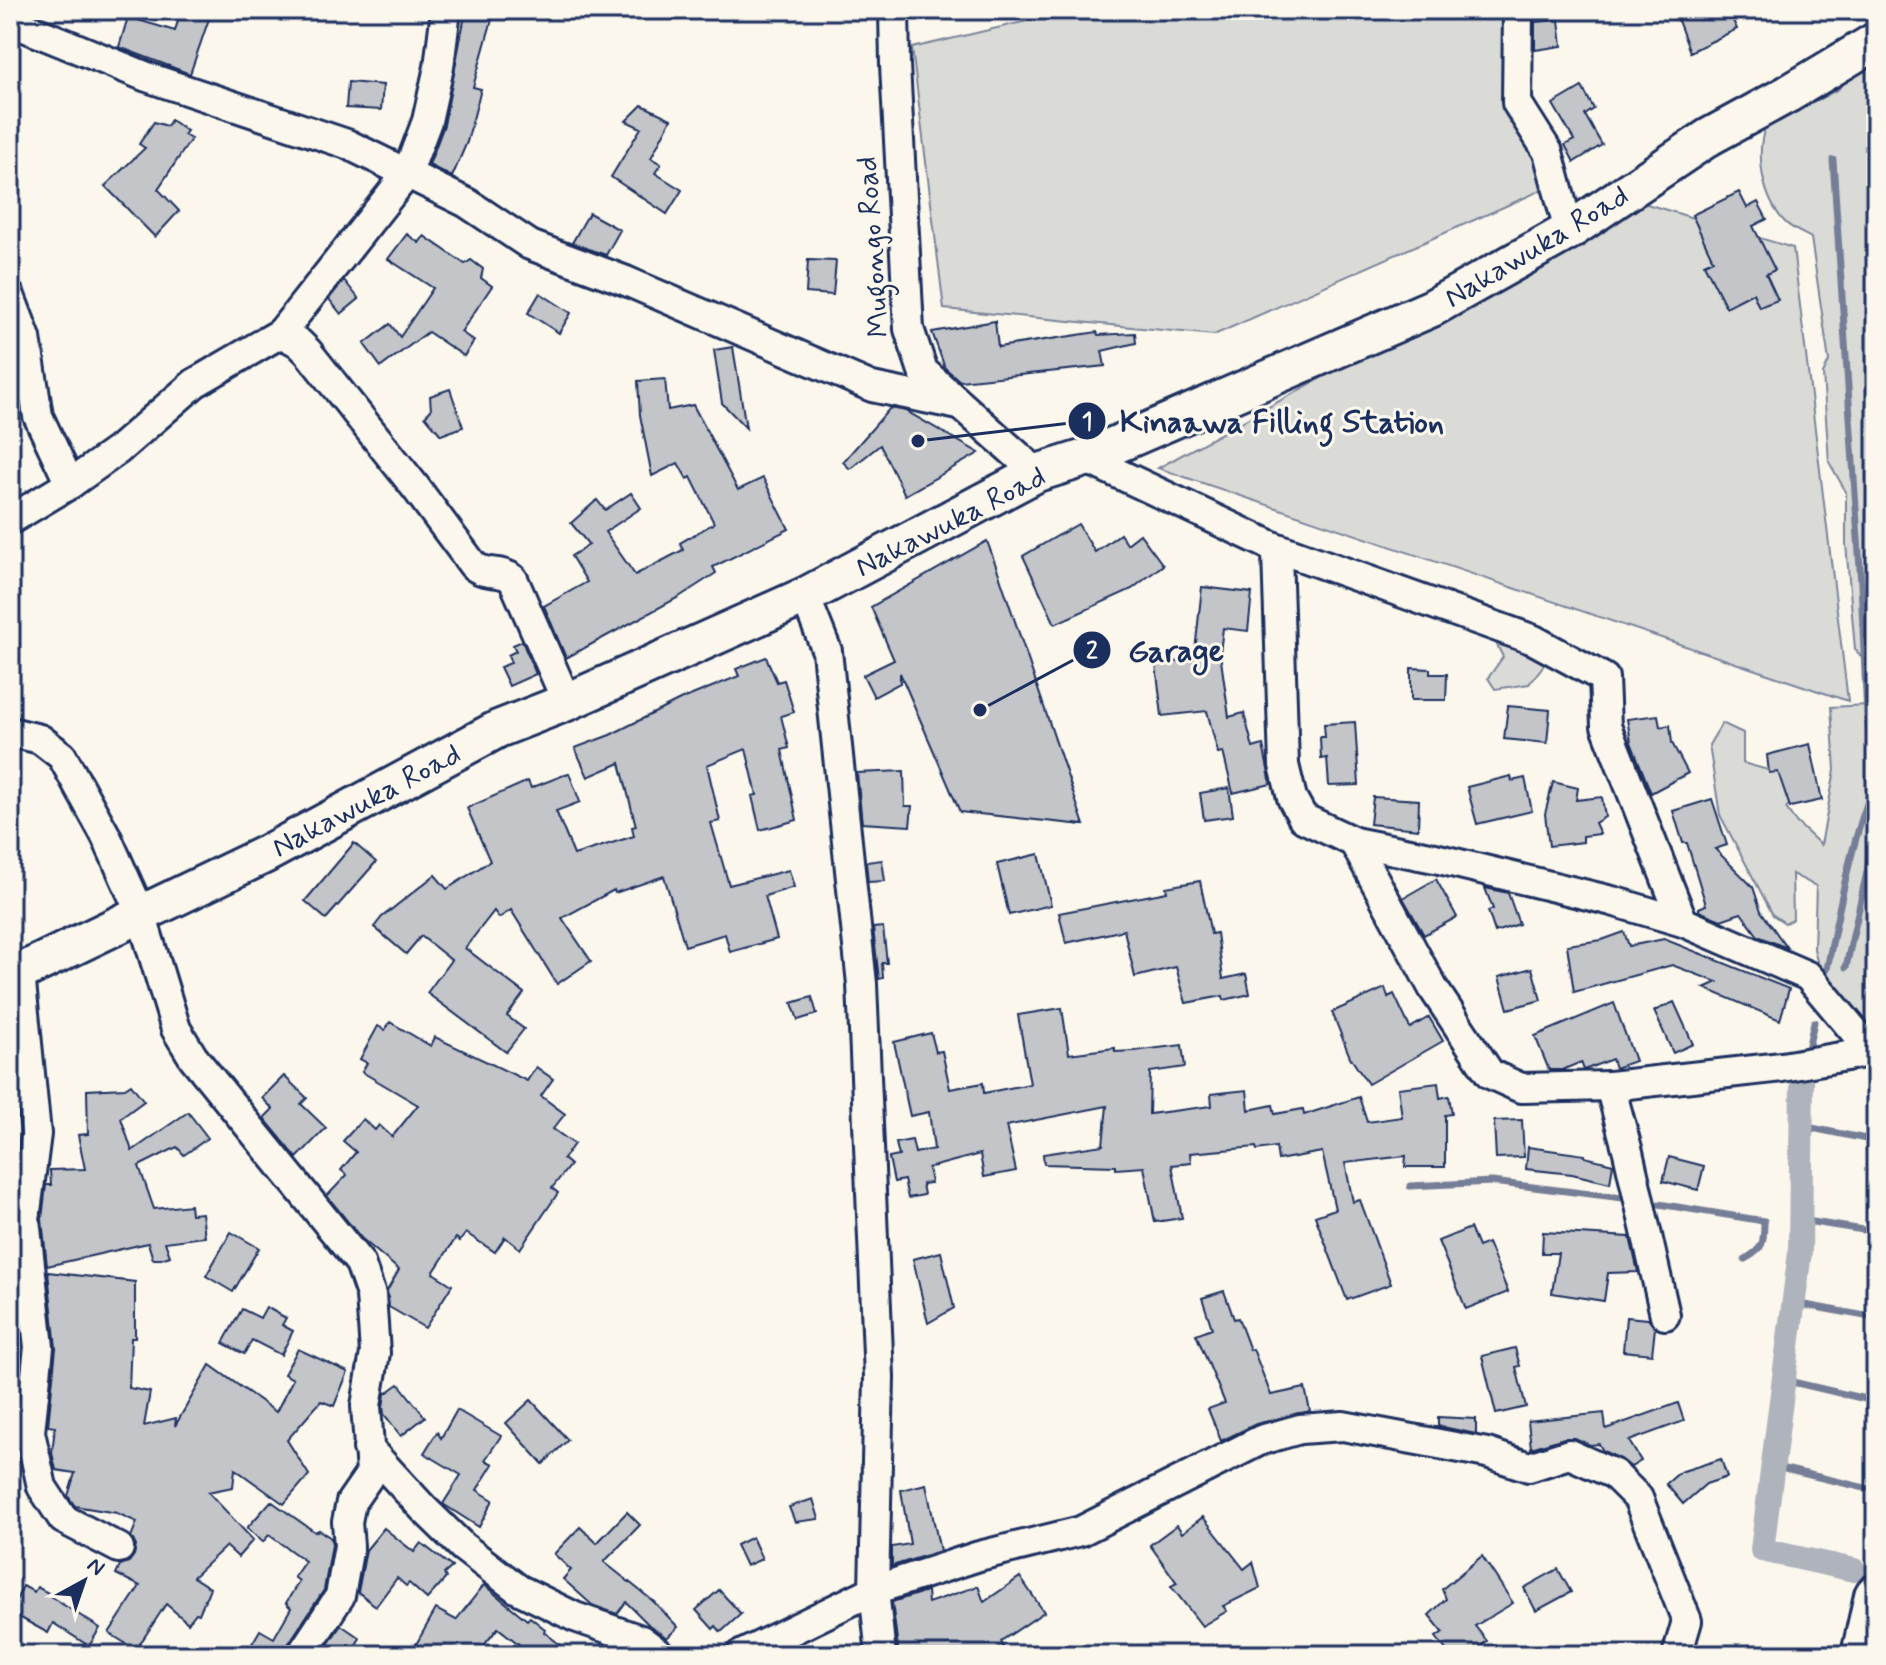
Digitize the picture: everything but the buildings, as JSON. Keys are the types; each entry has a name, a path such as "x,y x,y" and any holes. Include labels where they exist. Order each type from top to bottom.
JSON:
{"highway":[{"path":"1863,1655 1876,1596"}],"main road":[{"name":"Nakawuka Road","path":"15,975 266,854 498,729 567,702 805,596 1037,473 1085,458 1432,308 1569,231 1709,137 1876,41"}],"street":[{"path":"10,520 70,484 118,450 195,383 281,333 407,174 427,121 439,67 446,10"},
{"name":"Mugongo Road","path":"894,10 909,329 914,349 923,371 1037,473"},
{"path":"1518,10 1517,103 1548,152 1569,231"},
{"path":"10,21 147,77 347,144 467,203 530,245 626,281 872,387 959,405"},
{"path":"10,296 26,338 38,416 70,484"},
{"path":"281,333 308,352 473,565 484,573 507,575 513,579 567,702"},
{"path":"1085,458 1272,546 1534,640 1604,678 1606,726 1683,922"},
{"path":"1272,546 1278,560 1284,765 1292,798 1303,818 1354,842 1512,876 1683,922 1808,976 1874,1051"},
{"path":"805,596 827,651 862,984 879,1377 874,1590 881,1655"},
{"path":"10,734 40,739 62,756 106,836 141,914 176,1029 193,1057 360,1263 371,1295 375,1353 366,1406 371,1473 351,1502 347,1522 349,1546 340,1596 301,1655"},
{"path":"1354,842 1433,988 1490,1074 1521,1088 1610,1086 1782,1067 1874,1051"},
{"path":"15,975 36,1134 25,1219 39,1347 30,1432 42,1487 63,1519 119,1548"},
{"path":"1610,1086 1665,1315"},
{"path":"741,1655 874,1590 979,1556 1081,1531 1261,1440 1300,1429 1343,1426 1487,1453 1529,1467 1569,1454 1614,1474 1638,1498 1687,1621 1677,1655"},
{"path":"368,1448 463,1547 518,1589 575,1617 641,1640 661,1655"}],"shaded area":[{"path":"1074,10 1521,10 1542,190 1214,335 944,309 912,48"},
{"path":"1876,64 1876,751 1869,667 1855,649 1846,544 1846,492 1829,462 1823,374 1829,361 1811,238 1789,226 1776,211 1766,188 1761,148 1766,124"},
{"path":"1640,202 1793,248 1848,701 1158,468"},
{"path":"1491,633 1550,657 1529,684 1495,689 1488,678 1503,657"},
{"path":"1867,705 1876,774 1874,1037 1820,973 1814,949 1816,886 1792,874 1793,919 1785,923 1773,915 1720,815 1709,745 1722,723 1743,733 1743,763 1796,778 1799,793 1786,808 1821,845 1835,770 1831,707"}],"waterway":[{"path":"1811,101 1837,87"},
{"path":"1833,160 1867,717 1876,774"},
{"path":"1827,969 1853,849 1876,780"},
{"path":"1846,967 1876,831"},
{"path":"1808,1049 1814,1022"},
{"path":"1802,1078 1800,1252 1762,1550 1854,1570"},
{"path":"1802,1126 1876,1141"},
{"path":"1410,1186 1492,1182 1631,1199"},
{"path":"1659,1204 1764,1221 1762,1244 1745,1259"},
{"path":"1800,1220 1876,1232"},
{"path":"1794,1303 1876,1318"},
{"path":"1784,1380 1874,1401"},
{"path":"1772,1466 1865,1488"}],"place":[{"name":"Kinaawa Filling Station","path":"918,441"},
{"name":"Garage","path":"980,710"}]}
